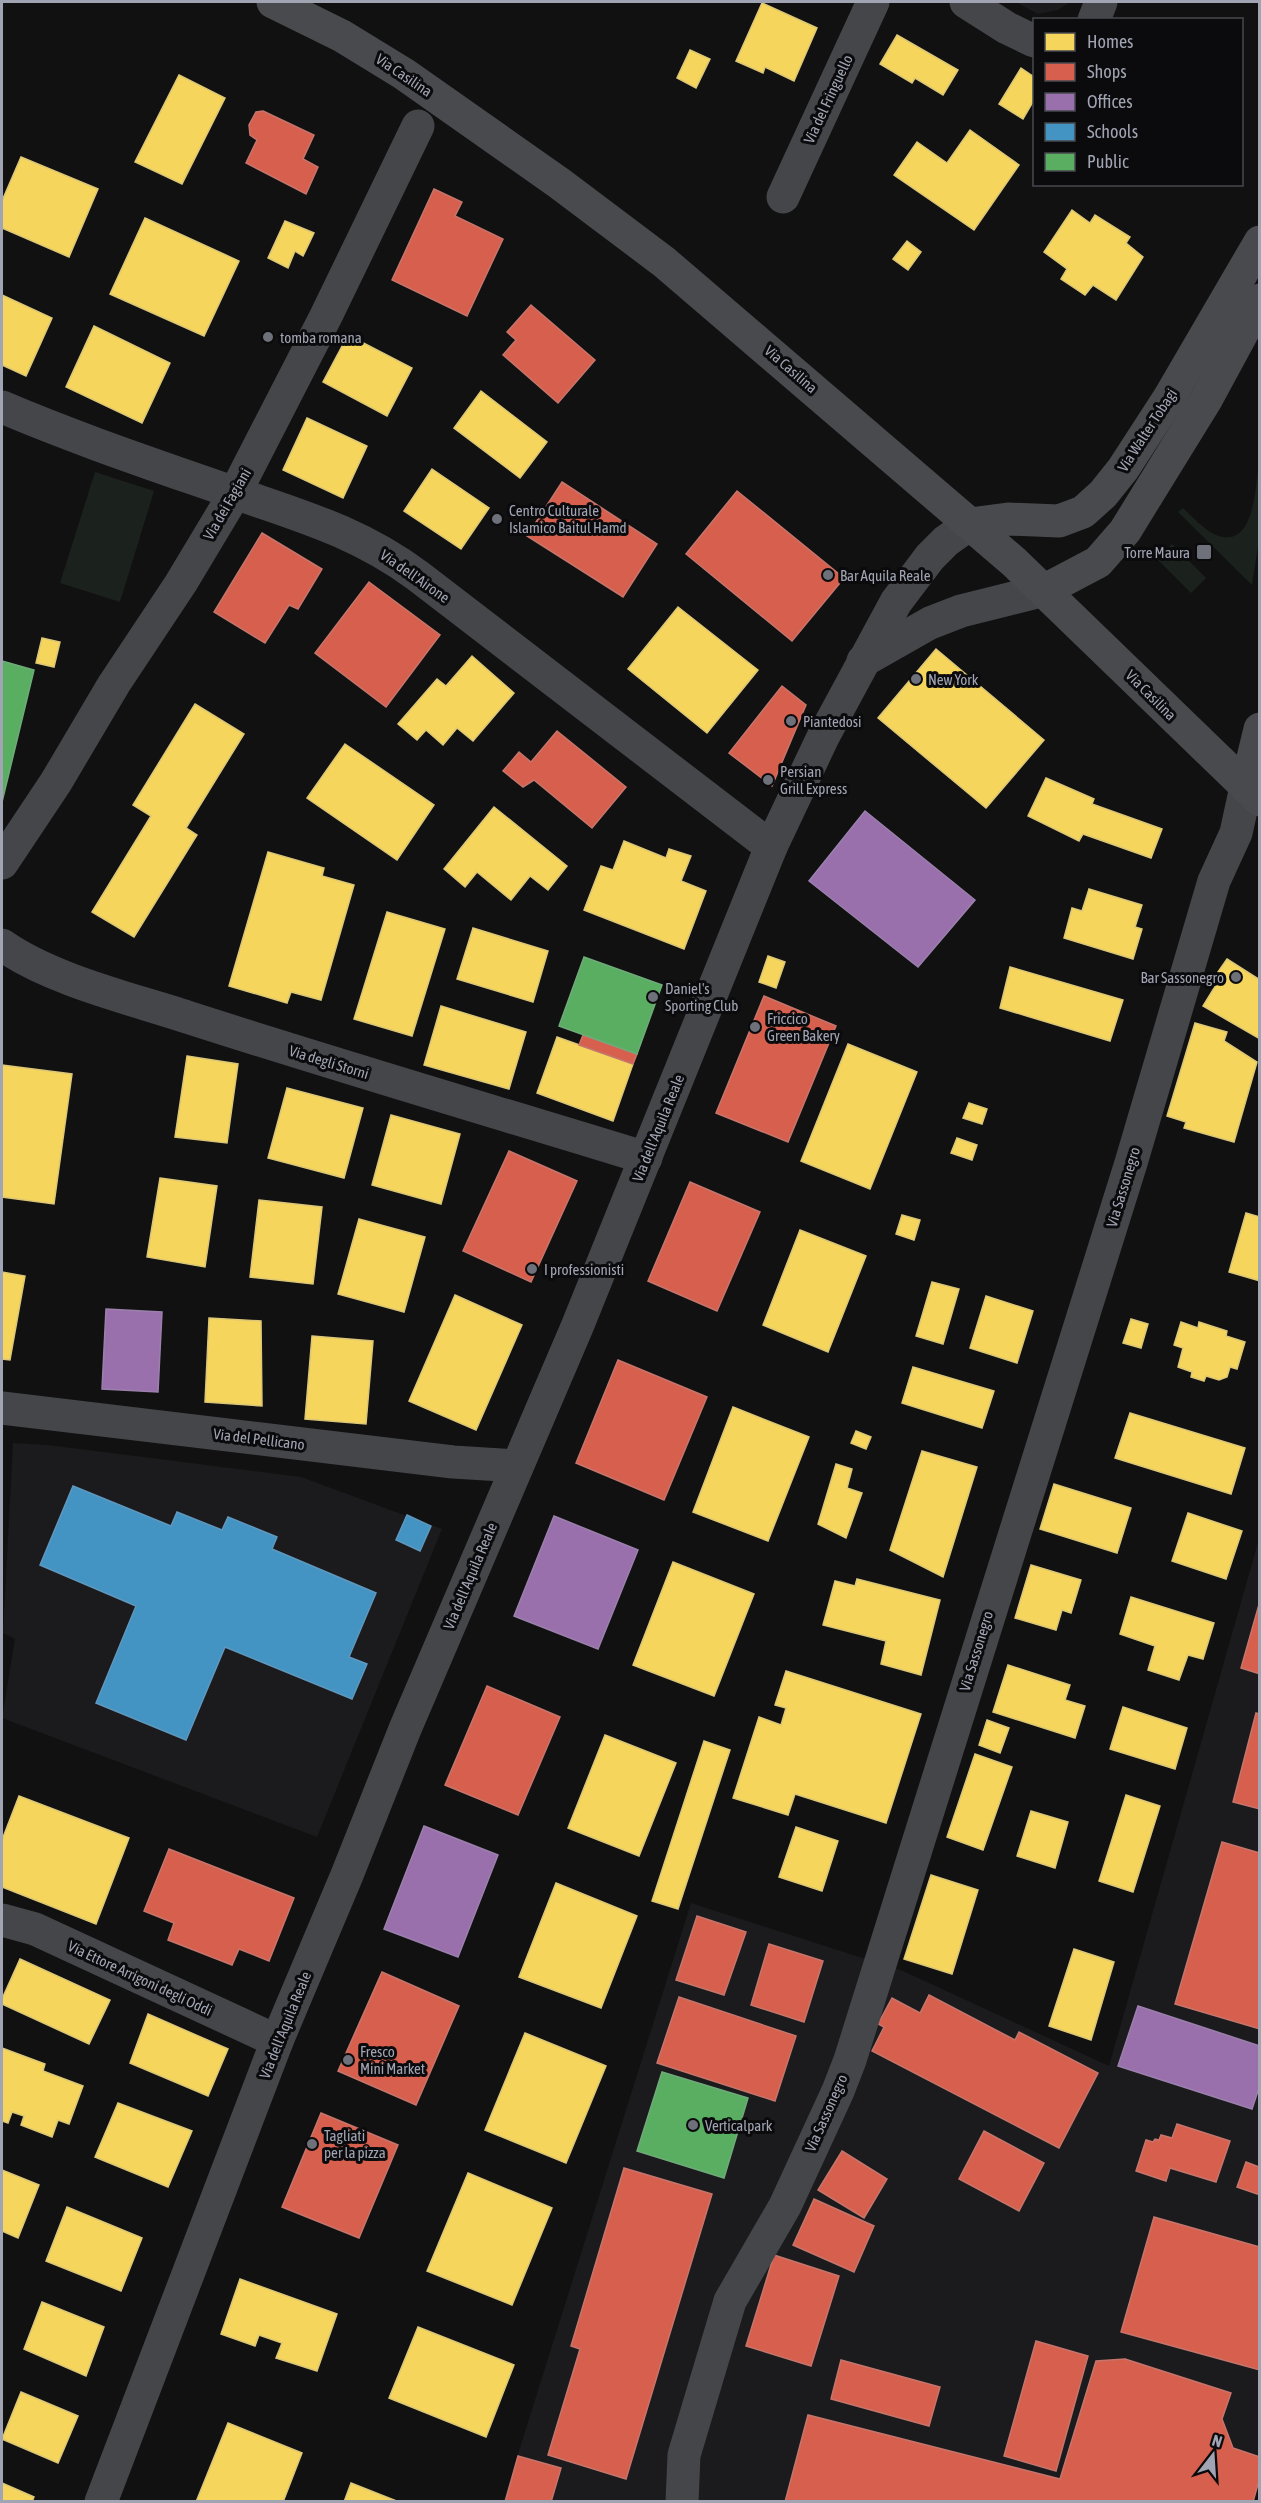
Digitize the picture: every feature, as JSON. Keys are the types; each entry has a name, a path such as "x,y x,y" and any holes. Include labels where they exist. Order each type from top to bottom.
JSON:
{"main road":[{"name":"Via Casilina","path":"273,2 342,36 384,61 467,117 615,223 728,315 1045,590 1253,794"},
{"name":"Via Walter Tobagi","path":"970,524 1008,519 1059,521 1083,512 1103,494 1123,469 1169,398 1260,242"},
{"path":"1045,590 1098,562 1125,531 1207,398 1260,300"},
{"path":"1253,794 1260,729"}],"street":[{"name":"Via del Fringuello","path":"783,197 873,2"},
{"path":"966,2 1006,28 1033,41"},
{"path":"1095,18 1101,2"},
{"name":"Via dei Fagiani","path":"2,863 56,782 114,684 181,583 235,493 326,316 418,126"},
{"name":"Via dell'Airone","path":"2,407 63,432 337,529 394,559 771,847"},
{"name":"Via dell'Aquila Reale","path":"101,2502 277,2042 405,1729 646,1158 771,847 822,737 881,627 911,581 946,541 970,524"},
{"path":"863,661 930,623 961,611 1045,590"},
{"name":"Via Sassonegro","path":"682,2501 684,2455 730,2301 785,2206 850,2060 1131,1163 1214,881 1253,794"},
{"name":"Via degli Storni","path":"9,950 64,976 245,1036 646,1158"},
{"name":"Via del Pellicano","path":"2,1408 453,1462 517,1466"},
{"name":"Via Ettore Arrigoni degli Oddi","path":"2,1920 41,1932 277,2042"}],"shaded area":[{"path":"1016,2 1070,2 1058,10 1038,14"},
{"path":"1259,463 1259,540 1252,585 1178,512 1183,508 1216,535 1229,537 1239,533 1251,514"},
{"path":"95,472 154,491 120,602 60,583"},
{"path":"1172,544 1206,578 1191,593 1157,559"},
{"path":"13,1443 48,1445 301,1477 442,1529 317,1837 2,1718 15,1639 3,1633"},
{"path":"1259,1539 1260,2462 1249,2501 503,2502 691,1903 903,1971 1109,2066"}],"building: Homes":[{"path":"762,3 817,28 794,81 765,67 763,73 736,61"},
{"path":"897,35 958,70 943,95 915,78 912,83 880,64"},
{"path":"690,50 710,59 696,88 677,78"},
{"path":"1021,68 1033,76 1033,102 1023,119 999,104"},
{"path":"179,75 225,98 182,184 135,162"},
{"path":"970,130 1019,165 974,230 894,175 917,142 947,163"},
{"path":"21,157 98,189 69,257 2,228 2,201"},
{"path":"1072,210 1090,223 1095,215 1130,237 1126,243 1143,257 1116,300 1093,285 1085,295 1061,279 1067,269 1044,252"},
{"path":"145,218 239,261 204,336 110,294"},
{"path":"285,221 314,233 303,256 295,251 288,268 268,258"},
{"path":"907,241 921,252 908,270 893,259"},
{"path":"2,295 52,318 26,376 2,365"},
{"path":"94,326 170,363 142,423 66,387"},
{"path":"348,335 412,368 387,416 323,382"},
{"path":"481,391 547,442 520,478 454,428"},
{"path":"307,418 367,446 343,498 283,470"},
{"path":"432,469 489,508 461,549 404,511"},
{"path":"678,607 758,670 707,733 628,669"},
{"path":"42,638 60,642 54,667 36,663"},
{"path":"936,649 1044,740 986,808 878,718"},
{"path":"472,656 514,693 473,741 457,728 443,745 426,730 417,740 398,724 437,679 446,686"},
{"path":"195,704 244,734 186,828 197,835 134,937 92,912 151,816 133,805"},
{"path":"345,744 434,805 397,860 307,798"},
{"path":"1046,778 1094,799 1092,804 1162,829 1151,858 1083,834 1079,841 1028,816"},
{"path":"494,807 567,866 548,890 530,876 511,900 477,872 465,887 444,869"},
{"path":"624,841 666,858 669,849 691,856 681,881 706,891 684,949 584,910 601,866 613,870"},
{"path":"268,852 324,868 322,876 354,885 321,1000 291,992 287,1003 229,986"},
{"path":"1089,889 1142,905 1135,927 1142,929 1133,959 1064,938 1072,908 1082,911"},
{"path":"387,912 445,929 412,1036 354,1019"},
{"path":"473,928 548,951 533,1002 457,979"},
{"path":"768,956 785,962 776,988 759,982"},
{"path":"1227,959 1260,980 1260,1039 1203,1006 1216,985 1211,982"},
{"path":"1010,967 1123,1000 1110,1041 1000,1008"},
{"path":"441,1006 526,1032 509,1089 424,1065"},
{"path":"1195,1023 1227,1032 1224,1041 1257,1062 1234,1142 1184,1128 1186,1122 1167,1116"},
{"path":"557,1037 633,1064 613,1121 537,1093"},
{"path":"848,1044 917,1072 870,1189 801,1161"},
{"path":"187,1056 238,1064 227,1143 175,1137"},
{"path":"2,1065 72,1074 54,1204 2,1197"},
{"path":"287,1088 363,1108 344,1178 268,1158"},
{"path":"969,1103 987,1109 982,1124 963,1118"},
{"path":"391,1115 460,1134 441,1204 372,1185"},
{"path":"957,1138 977,1145 972,1160 951,1153"},
{"path":"160,1178 217,1186 205,1267 147,1257"},
{"path":"259,1200 322,1207 313,1284 250,1277"},
{"path":"1246,1213 1260,1217 1260,1281 1229,1272"},
{"path":"902,1215 920,1220 914,1240 896,1234"},
{"path":"359,1219 425,1237 404,1312 338,1294"},
{"path":"800,1230 866,1256 828,1352 763,1325"},
{"path":"2,1272 25,1276 10,1360 2,1359"},
{"path":"932,1282 959,1289 943,1344 916,1336"},
{"path":"455,1295 522,1325 476,1430 409,1401"},
{"path":"986,1296 1033,1311 1017,1363 970,1348"},
{"path":"209,1318 261,1321 262,1406 205,1402"},
{"path":"1131,1319 1148,1324 1141,1348 1123,1343"},
{"path":"1181,1322 1198,1328 1199,1322 1227,1331 1226,1336 1245,1342 1237,1369 1230,1367 1227,1377 1219,1380 1206,1376 1204,1381 1191,1377 1192,1372 1178,1367 1183,1348 1174,1345"},
{"path":"312,1336 373,1341 366,1424 305,1419"},
{"path":"913,1367 994,1391 982,1428 902,1403"},
{"path":"733,1407 809,1437 768,1541 693,1512"},
{"path":"1130,1413 1245,1448 1231,1494 1115,1458"},
{"path":"856,1431 871,1437 866,1449 851,1443"},
{"path":"922,1451 977,1467 943,1577 890,1550"},
{"path":"836,1464 852,1469 847,1488 862,1493 846,1538 818,1524"},
{"path":"1054,1484 1131,1508 1117,1553 1040,1529"},
{"path":"1188,1513 1242,1531 1226,1579 1172,1561"},
{"path":"673,1562 754,1594 714,1696 633,1665"},
{"path":"1031,1565 1081,1580 1071,1613 1062,1610 1056,1630 1015,1618"},
{"path":"857,1579 940,1600 921,1675 881,1664 886,1641 823,1625 835,1581 855,1586"},
{"path":"1131,1597 1214,1623 1203,1659 1188,1655 1179,1680 1148,1670 1155,1646 1120,1634"},
{"path":"1008,1665 1070,1685 1065,1700 1085,1706 1075,1738 993,1712"},
{"path":"786,1671 921,1714 886,1823 795,1794 788,1815 733,1798 759,1717 781,1725 786,1708 775,1705"},
{"path":"1123,1707 1187,1728 1175,1769 1110,1749"},
{"path":"987,1720 1009,1728 1000,1753 979,1745"},
{"path":"605,1735 676,1763 639,1856 568,1828"},
{"path":"704,1741 730,1750 678,1909 652,1901"},
{"path":"975,1754 1012,1767 983,1850 947,1837"},
{"path":"1126,1795 1160,1806 1133,1892 1099,1881"},
{"path":"19,1796 129,1838 96,1924 2,1887 2,1840"},
{"path":"1031,1811 1068,1822 1055,1868 1017,1856"},
{"path":"796,1827 838,1841 822,1891 779,1877"},
{"path":"931,1875 978,1890 952,1974 904,1959"},
{"path":"556,1883 637,1916 601,2008 519,1977"},
{"path":"1074,1949 1114,1962 1091,2040 1049,2026"},
{"path":"20,1959 110,2000 89,2044 2,2004 2,1999"},
{"path":"148,2014 228,2049 208,2096 130,2063"},
{"path":"525,2033 606,2066 566,2163 485,2130"},
{"path":"2,2048 45,2064 43,2071 83,2086 69,2124 58,2120 52,2137 21,2125 24,2116 12,2112 8,2123 2,2121"},
{"path":"118,2103 192,2131 168,2187 95,2157"},
{"path":"2,2170 39,2185 18,2238 2,2231"},
{"path":"468,2173 552,2208 512,2305 427,2271"},
{"path":"67,2207 142,2238 121,2291 46,2261"},
{"path":"240,2279 337,2314 317,2371 276,2358 282,2343 259,2335 255,2346 221,2334"},
{"path":"42,2302 104,2327 86,2376 24,2349"},
{"path":"418,2327 514,2365 486,2437 389,2398"},
{"path":"21,2392 78,2416 58,2463 2,2439"},
{"path":"228,2423 302,2453 283,2502 196,2502"},
{"path":"2,2483 34,2497 32,2502 2,2502"},
{"path":"351,2483 399,2502 344,2502"}],"building: Shops":[{"path":"263,111 314,135 303,159 318,167 306,194 246,163 257,140 250,135 249,125 256,112"},
{"path":"434,189 462,202 455,216 503,239 467,316 392,280"},
{"path":"531,305 595,360 558,403 503,355 516,340 507,332"},
{"path":"562,482 657,544 623,597 527,536"},
{"path":"737,491 844,578 792,641 686,554"},
{"path":"262,533 322,569 298,609 289,605 265,643 214,612"},
{"path":"369,582 440,635 386,707 315,653"},
{"path":"782,686 806,705 772,786 729,753"},
{"path":"557,731 626,787 592,828 534,780 523,787 503,771 519,752 531,762"},
{"path":"764,996 836,1026 788,1142 716,1113"},
{"path":"583,1035 637,1054 633,1064 579,1045"},
{"path":"509,1151 577,1181 531,1282 463,1251"},
{"path":"690,1182 760,1212 717,1311 648,1281"},
{"path":"618,1360 707,1397 664,1500 576,1463"},
{"path":"1260,1601 1260,1674 1241,1668"},
{"path":"487,1686 560,1717 518,1815 445,1785"},
{"path":"1256,1713 1260,1714 1260,1809 1233,1802"},
{"path":"1222,1842 1260,1853 1260,2029 1175,2004"},
{"path":"169,1849 294,1898 269,1961 239,1949 232,1965 168,1940 174,1923 144,1911"},
{"path":"697,1916 746,1932 724,1995 676,1980"},
{"path":"769,1944 823,1961 804,2022 751,2005"},
{"path":"382,1972 459,2006 416,2105 338,2071"},
{"path":"929,1995 1015,2040 1019,2032 1098,2073 1059,2148 872,2051 884,2027 878,2024 892,1998 920,2013"},
{"path":"679,1997 796,2036 775,2101 657,2063"},
{"path":"321,2113 398,2145 359,2238 282,2207"},
{"path":"1177,2124 1230,2141 1216,2182 1170,2168 1166,2181 1136,2171 1146,2140 1153,2142 1155,2139 1159,2140 1161,2135 1172,2138"},
{"path":"984,2131 1044,2163 1019,2211 959,2179"},
{"path":"842,2151 887,2179 864,2218 818,2190"},
{"path":"1246,2162 1259,2167 1260,2165 1260,2195 1237,2187"},
{"path":"624,2168 712,2194 626,2479 548,2455 580,2349 571,2346"},
{"path":"814,2199 874,2226 854,2272 793,2245"},
{"path":"1154,2217 1260,2247 1260,2370 1121,2332"},
{"path":"774,2255 839,2276 811,2366 746,2346"},
{"path":"1036,2341 1088,2356 1056,2471 1004,2456"},
{"path":"1125,2359 1231,2393 1222,2419 1233,2448 1260,2457 1260,2477 1253,2502 785,2502 808,2415 1060,2479 1096,2361"},
{"path":"841,2360 940,2387 929,2426 831,2399"},
{"path":"518,2456 561,2468 551,2502 505,2502"}],"building: Offices":[{"path":"865,811 975,900 918,967 809,881"},
{"path":"106,1309 162,1312 158,1392 102,1389"},
{"path":"554,1516 638,1550 598,1649 514,1616"},
{"path":"424,1826 498,1855 458,1957 384,1929"},
{"path":"1138,2006 1260,2046 1260,2085 1252,2109 1118,2066"}],"building: Schools":[{"path":"73,1486 171,1526 177,1512 222,1530 228,1517 277,1537 272,1549 376,1593 349,1657 367,1664 352,1699 225,1647 186,1740 96,1703 136,1606 40,1565"},
{"path":"407,1515 431,1526 420,1551 396,1540"}],"building: Public":[{"path":"2,661 34,670 2,802"},
{"path":"584,957 662,985 637,1054 559,1026"},
{"name":"Verticalpark","path":"662,2072 748,2098 724,2178 637,2151"}],"place":[{"name":"tomba romana","path":"268,337"},
{"name":"Centro Culturale Islamico Baitul Hamd","path":"497,519"},
{"name":"Torre Maura","path":"1204,552"},
{"name":"Bar Aquila Reale","path":"828,575"},
{"name":"New York","path":"916,679"},
{"name":"Piantedosi","path":"791,721"},
{"name":"Persian Grill Express","path":"768,780"},
{"name":"Bar Sassonegro","path":"1236,977"},
{"name":"Daniel's Sporting Club","path":"653,997"},
{"name":"Friccico Green Bakery","path":"755,1027"},
{"name":"I professionisti","path":"532,1269"},
{"name":"Fresco Mini Market","path":"348,2060"},
{"name":"Verticalpark","path":"693,2125"},
{"name":"Tagliati per la pizza","path":"312,2144"}]}
